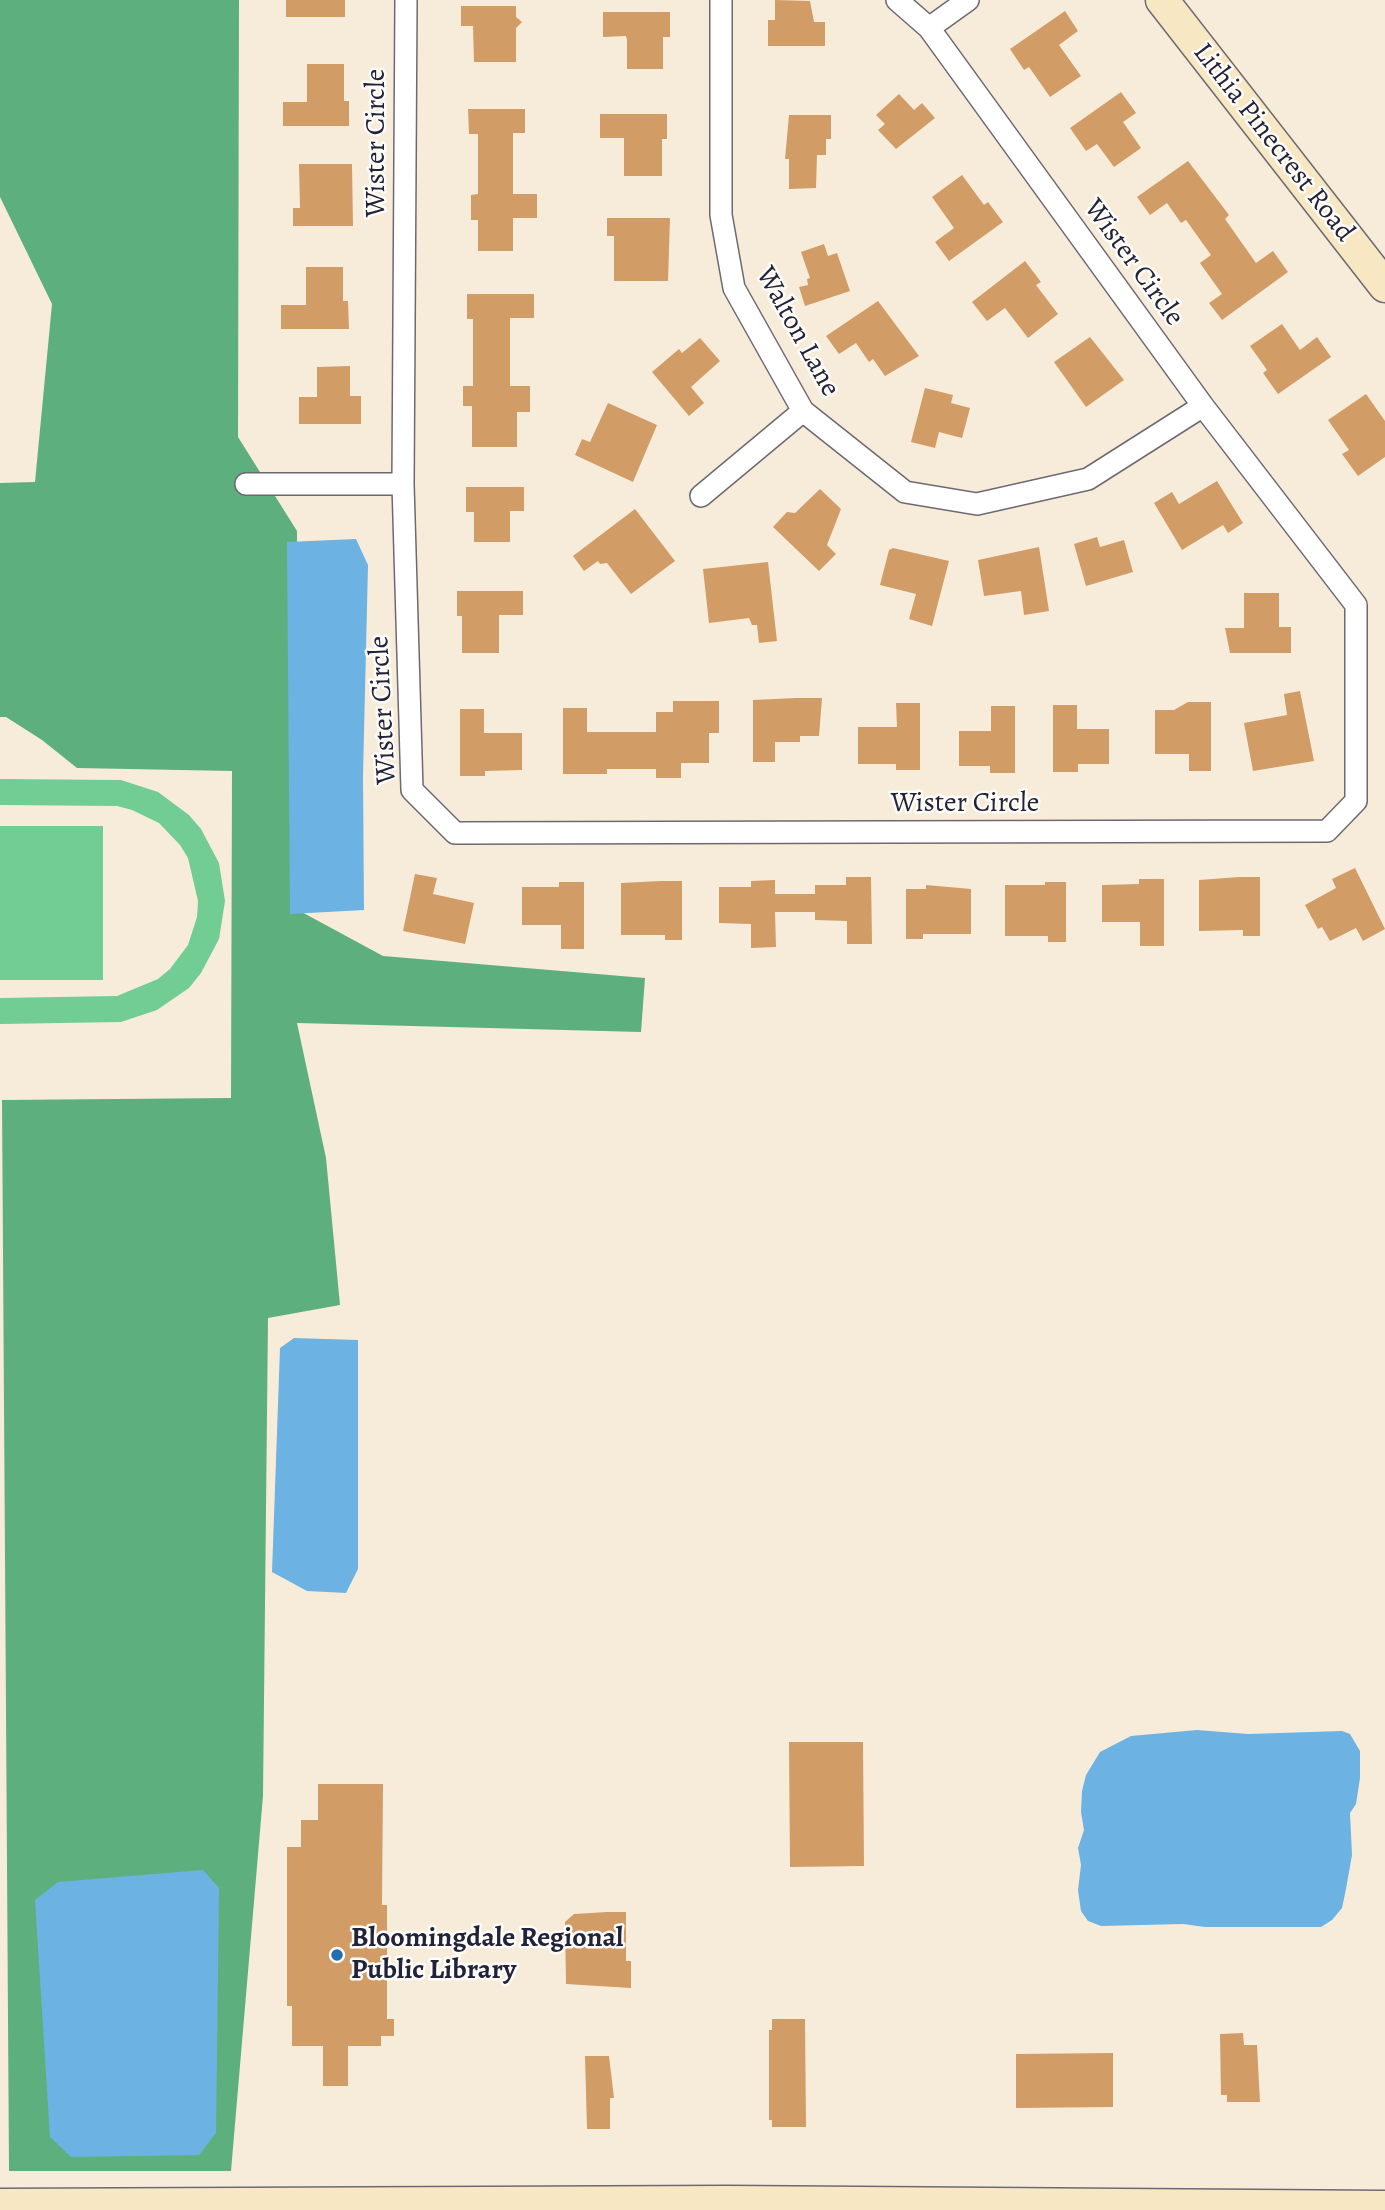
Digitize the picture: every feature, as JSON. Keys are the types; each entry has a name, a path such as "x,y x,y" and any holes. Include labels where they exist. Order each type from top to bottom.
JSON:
{"main road":[{"name":"Lithia Pinecrest Road","path":"1162,0 1385,286"},
{"path":"0,2205 1371,2208"}],"street":[{"name":"Wister Circle","path":"406,0 403,484 412,790 455,833 1327,831 1356,801 1356,606 1203,406 929,28 897,0"},
{"name":"Walton Lane","path":"721,0 722,215 734,288 803,411 905,492 977,504 1088,479 1203,406"},
{"path":"929,28 968,0"},
{"path":"701,496 803,411"},
{"path":"246,484 403,484"}],"green space":[{"path":"0,0 239,0 238,437 297,531 298,910 383,956 645,978 641,1032 297,1023 326,1158 340,1305 268,1318 263,1796 231,2171 9,2171 2,1100 231,1098 232,771 77,768 42,740 6,717 0,717 0,483 35,482 52,304 0,197"},
{"path":"0,779 121,780 158,792 189,815 201,829 219,863 225,901 219,939 201,973 189,988 157,1010 121,1022 0,1024 0,998 117,996 158,979 170,969 188,945 197,917 198,901 188,858 180,845 159,823 117,806 0,805"},
{"path":"0,826 103,826 103,980 0,980"}],"water":[{"path":"356,539 368,565 363,775 364,910 290,914 287,542"},
{"path":"294,1338 358,1340 358,1569 346,1593 307,1591 272,1572 280,1348"},
{"path":"1197,1730 1248,1734 1342,1731 1350,1734 1360,1751 1360,1778 1356,1804 1350,1813 1352,1855 1346,1889 1342,1908 1332,1920 1321,1927 1205,1927 1183,1924 1101,1926 1088,1921 1081,1911 1078,1890 1081,1865 1078,1848 1084,1830 1081,1812 1086,1775 1100,1752 1131,1736"},
{"path":"203,1870 219,1888 216,2133 199,2155 71,2157 50,2137 35,1900 58,1882"}],"building":[{"path":"286,0 345,0 345,17 286,17"},
{"path":"775,0 810,1 814,22 825,22 825,46 768,46 768,20 775,20"},
{"path":"461,6 516,6 516,17 522,22 516,28 516,62 474,62 473,26 461,26"},
{"path":"1065,11 1078,31 1059,45 1081,76 1050,97 1029,67 1024,70 1010,49"},
{"path":"603,12 670,12 670,37 663,37 663,69 627,69 626,36 603,37"},
{"path":"307,64 344,64 344,101 349,101 349,126 283,126 283,102 307,102"},
{"path":"1121,92 1136,113 1123,122 1141,148 1114,167 1097,144 1086,151 1070,128"},
{"path":"899,94 914,110 922,103 935,118 896,149 878,130 885,124 876,115"},
{"path":"468,109 525,109 525,133 513,133 513,194 537,194 537,218 513,218 513,251 478,251 478,220 471,220 471,195 478,194 478,134 469,134"},
{"path":"600,114 667,114 667,139 662,139 662,176 624,176 624,138 600,138"},
{"path":"789,115 831,115 831,139 826,139 826,155 817,155 816,188 789,189 789,159 785,159"},
{"path":"1188,161 1229,215 1225,219 1256,263 1273,251 1288,272 1222,320 1209,303 1222,294 1200,263 1211,255 1186,220 1181,223 1167,203 1150,215 1137,197"},
{"path":"299,164 352,164 353,226 293,226 293,208 300,208"},
{"path":"962,175 984,205 988,202 1003,222 949,261 935,242 954,228 932,197"},
{"path":"607,218 670,218 668,281 614,281 614,236 607,236"},
{"path":"824,244 828,256 837,253 850,291 805,306 799,287 808,285 807,279 810,278 801,252"},
{"path":"1025,261 1041,282 1036,285 1058,314 1028,338 1005,308 987,321 972,302"},
{"path":"306,267 343,267 343,301 348,301 349,329 281,329 281,305 306,305"},
{"path":"467,294 534,294 534,318 510,318 510,386 530,386 530,412 517,412 517,447 472,447 472,406 463,406 463,386 473,386 473,319 467,319"},
{"path":"878,301 919,356 885,376 873,359 869,362 856,343 839,354 826,336"},
{"path":"1282,324 1300,350 1317,337 1331,357 1278,394 1263,373 1267,370 1250,346"},
{"path":"1090,337 1124,380 1086,407 1054,362"},
{"path":"700,338 720,361 691,387 704,403 689,416 652,372 679,349 682,353"},
{"path":"350,366 350,396 361,396 361,424 299,424 299,397 317,397 317,367"},
{"path":"925,388 953,395 951,403 970,408 962,438 939,432 935,448 911,442"},
{"path":"1366,394 1385,421 1385,457 1358,476 1342,454 1349,450 1328,420"},
{"path":"608,403 657,425 633,482 575,455 582,439 590,442"},
{"path":"1217,481 1243,523 1228,533 1223,525 1182,550 1154,503 1172,492 1179,504"},
{"path":"466,487 524,487 524,511 510,511 510,542 474,542 474,512 466,512"},
{"path":"820,489 841,509 827,545 836,554 819,571 773,527 787,512 795,513"},
{"path":"635,509 675,561 631,594 607,563 600,564 598,561 584,571 573,556"},
{"path":"1097,537 1100,547 1124,540 1133,572 1086,586 1074,544"},
{"path":"1039,547 1049,611 1024,615 1021,591 984,596 978,560"},
{"path":"893,548 949,561 932,626 909,619 916,594 880,585 889,550"},
{"path":"768,562 777,641 759,643 757,625 752,625 749,618 709,623 703,569"},
{"path":"457,591 523,591 523,615 499,615 499,653 462,653 462,616 457,616"},
{"path":"1244,593 1279,593 1279,627 1291,627 1291,653 1230,653 1225,628 1244,628"},
{"path":"1300,691 1314,761 1253,771 1244,723 1287,715 1284,694"},
{"path":"822,698 819,736 800,736 800,742 775,742 775,762 753,762 753,700"},
{"path":"673,701 719,701 719,733 709,733 709,763 681,763 681,778 656,778 656,769 607,769 607,774 563,774 563,708 587,708 587,732 656,732 656,712 673,712"},
{"path":"1188,702 1211,702 1211,771 1189,771 1189,754 1155,754 1155,710 1174,710"},
{"path":"896,703 920,703 920,770 896,770 896,764 858,764 858,727 897,727"},
{"path":"1053,705 1077,705 1077,729 1109,729 1109,764 1078,764 1078,772 1053,772"},
{"path":"991,706 1015,706 1015,773 990,773 990,766 959,766 959,731 991,731"},
{"path":"460,709 484,709 484,733 522,733 522,770 485,771 485,776 460,776"},
{"path":"1355,868 1385,929 1363,941 1356,928 1330,941 1322,927 1318,929 1305,905 1336,888 1332,879"},
{"path":"415,874 437,878 433,894 474,903 465,944 403,931"},
{"path":"846,877 871,877 872,944 847,944 847,921 815,920 815,912 775,912 776,947 751,948 751,924 719,923 719,887 751,887 751,881 775,880 775,894 815,894 815,885 846,885"},
{"path":"1260,877 1260,936 1243,936 1243,930 1199,931 1199,880"},
{"path":"1139,879 1164,879 1164,946 1140,946 1140,922 1102,922 1102,885 1139,884"},
{"path":"682,881 682,940 665,940 665,935 621,935 621,883"},
{"path":"559,882 584,882 584,949 561,949 561,925 522,925 522,887 559,887"},
{"path":"1045,882 1066,882 1066,942 1048,942 1048,936 1005,936 1005,885 1045,885"},
{"path":"926,885 971,889 971,934 923,934 923,939 906,939 906,889 926,889"},
{"path":"789,1742 863,1742 864,1866 790,1867"},
{"name":"Bloomingdale Regional Public Library","path":"318,1784 383,1784 382,1905 387,1905 387,2019 394,2019 394,2036 381,2036 381,2046 348,2046 348,2086 323,2086 323,2046 292,2046 292,2006 287,2006 287,1847 301,1847 301,1820 318,1820"},
{"path":"626,1912 626,1961 631,1961 631,1988 566,1984 565,1922 574,1914"},
{"path":"772,2019 805,2019 806,2127 772,2127 772,2120 769,2120 769,2030 772,2030"},
{"path":"1243,2033 1244,2045 1257,2045 1260,2102 1227,2102 1227,2095 1221,2095 1220,2034"},
{"path":"1113,2053 1113,2107 1016,2108 1016,2054"},
{"path":"585,2056 609,2056 614,2098 610,2098 610,2129 587,2129"}],"place":[{"name":"Bloomingdale Regional Public Library","path":"337,1955"}]}
